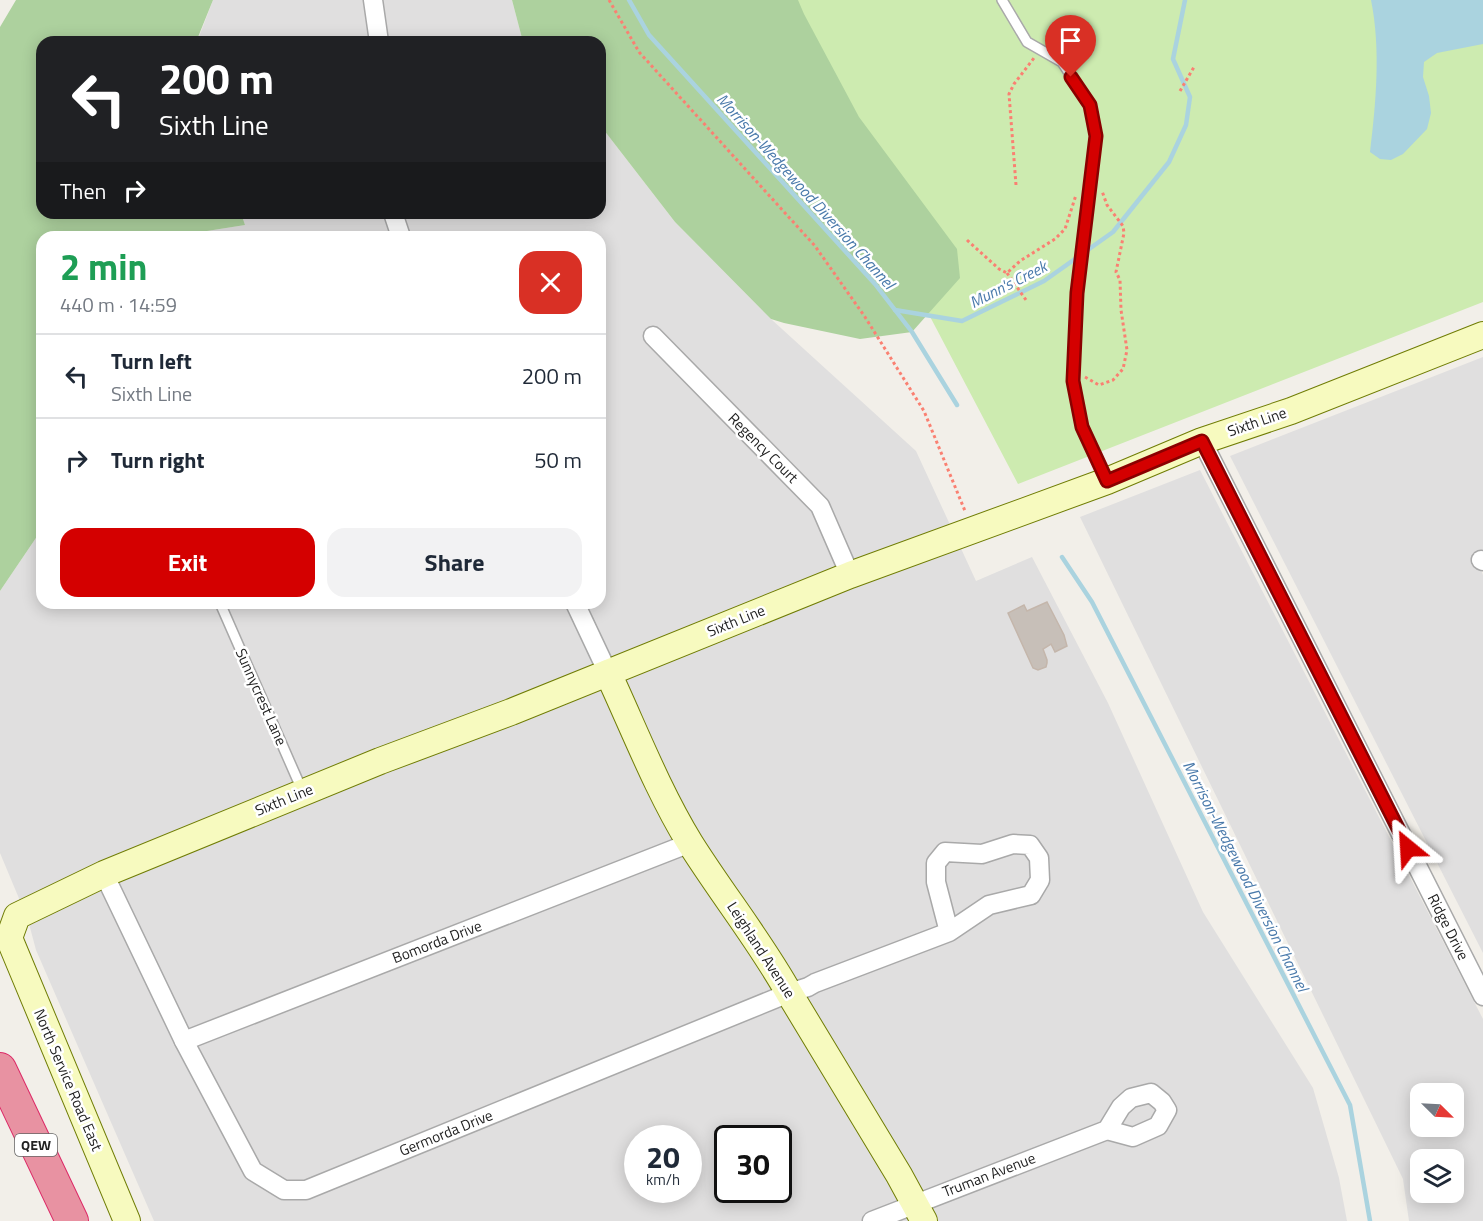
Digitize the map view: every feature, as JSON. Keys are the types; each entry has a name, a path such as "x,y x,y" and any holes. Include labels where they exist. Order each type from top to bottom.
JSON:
{"highway":[{"name":"QEW","path":"0,1069 72,1221"}],"street":[{"path":"373,0 378,36"},
{"name":"Sixth Line","path":"9,938 17,916 104,874 303,792 608,674 850,575 1107,481 1202,441 1291,411 1483,335"},
{"name":"Regency Court","path":"653,336 820,506 850,575"},
{"name":"Ridge Drive","path":"1202,441 1483,996"},
{"path":"578,609 608,674"},
{"name":"Leighland Avenue","path":"608,674 666,800 690,843 773,964 893,1165 919,1213"},
{"name":"Bomorda Drive","path":"184,1041 690,843"},
{"name":"Germorda Drive","path":"104,874 184,1041 253,1171 284,1190 306,1191 789,993 949,932 989,906 1031,895 1040,880 1040,858 1030,845 1013,844 982,854 945,852 936,863 936,882 949,932"},
{"name":"North Service Road East","path":"9,938 128,1221"},
{"name":"Truman Avenue","path":"872,1221 919,1213 1107,1130"}],"lane":[{"path":"1002,0 1027,42 1062,62 1090,105 1096,136 1077,293 1073,381 1082,427 1107,481"},
{"name":"Sunnycrest Lane","path":"223,609 303,792"}],"path":[{"path":"609,0 639,52 815,246 865,317 924,411 973,530"},
{"path":"1016,185 1009,94 1014,84 1041,50 1057,47 1071,39"},
{"path":"1180,91 1194,67"},
{"path":"1073,370 1098,385 1113,380 1123,369 1127,350 1121,310 1120,280 1116,272 1124,233 1123,226 1107,205 1093,166"},
{"path":"1007,273 1020,261 1055,239 1065,229 1077,193 1093,166"},
{"path":"967,240 999,270 1007,273 1026,300"}],"shaded area":[{"path":"213,0 512,0 521,36 199,36"},
{"path":"606,133 675,222 771,319 916,451 976,581 1032,557 1108,703 1203,912 1313,1088 1339,1178 1347,1221 154,1221 36,950 28,920 0,853 0,591 36,538 36,609 606,609 606,231 207,231 245,225 243,219 606,219"},
{"path":"1483,357 1483,551 1478,562 1483,575 1483,953 1230,456"},
{"path":"1200,470 1483,1019 1483,1221 1409,1221 1403,1179 1080,517"}],"green space":[{"path":"16,0 213,0 198,36 36,36 36,219 243,219 245,225 207,231 36,231 36,538 0,591 0,27"},
{"path":"512,0 798,0 859,117 957,249 960,278 912,332 860,339 771,319 675,222 606,133 606,36 521,36"},
{"path":"759,0 1483,0 1483,302 1018,484 822,111"}],"water":[{"path":"1371,0 1483,0 1483,44 1437,53 1424,62 1423,77 1431,113 1427,129 1403,154 1391,160 1380,159 1370,152 1377,57"}],"building":[{"path":"1047,602 1064,635 1067,646 1055,652 1051,644 1043,649 1047,663 1046,667 1038,670 1033,668 1008,613 1024,605 1027,611"}],"waterway":[{"name":"Morrison-Wedgewood Diversion Channel","path":"629,0 649,35 875,284 912,332 957,405"},
{"name":"Munn's Creek","path":"895,310 962,321 1044,281 1113,232 1169,162 1186,125 1190,97 1173,59 1185,0"},
{"name":"Morrison-Wedgewood Diversion Channel","path":"1062,557 1092,602 1350,1105 1370,1221"}],"route":[{"path":"1071,77 1090,105 1096,136 1076,312 1073,381 1082,427 1107,481 1202,441 1408,848"}]}
